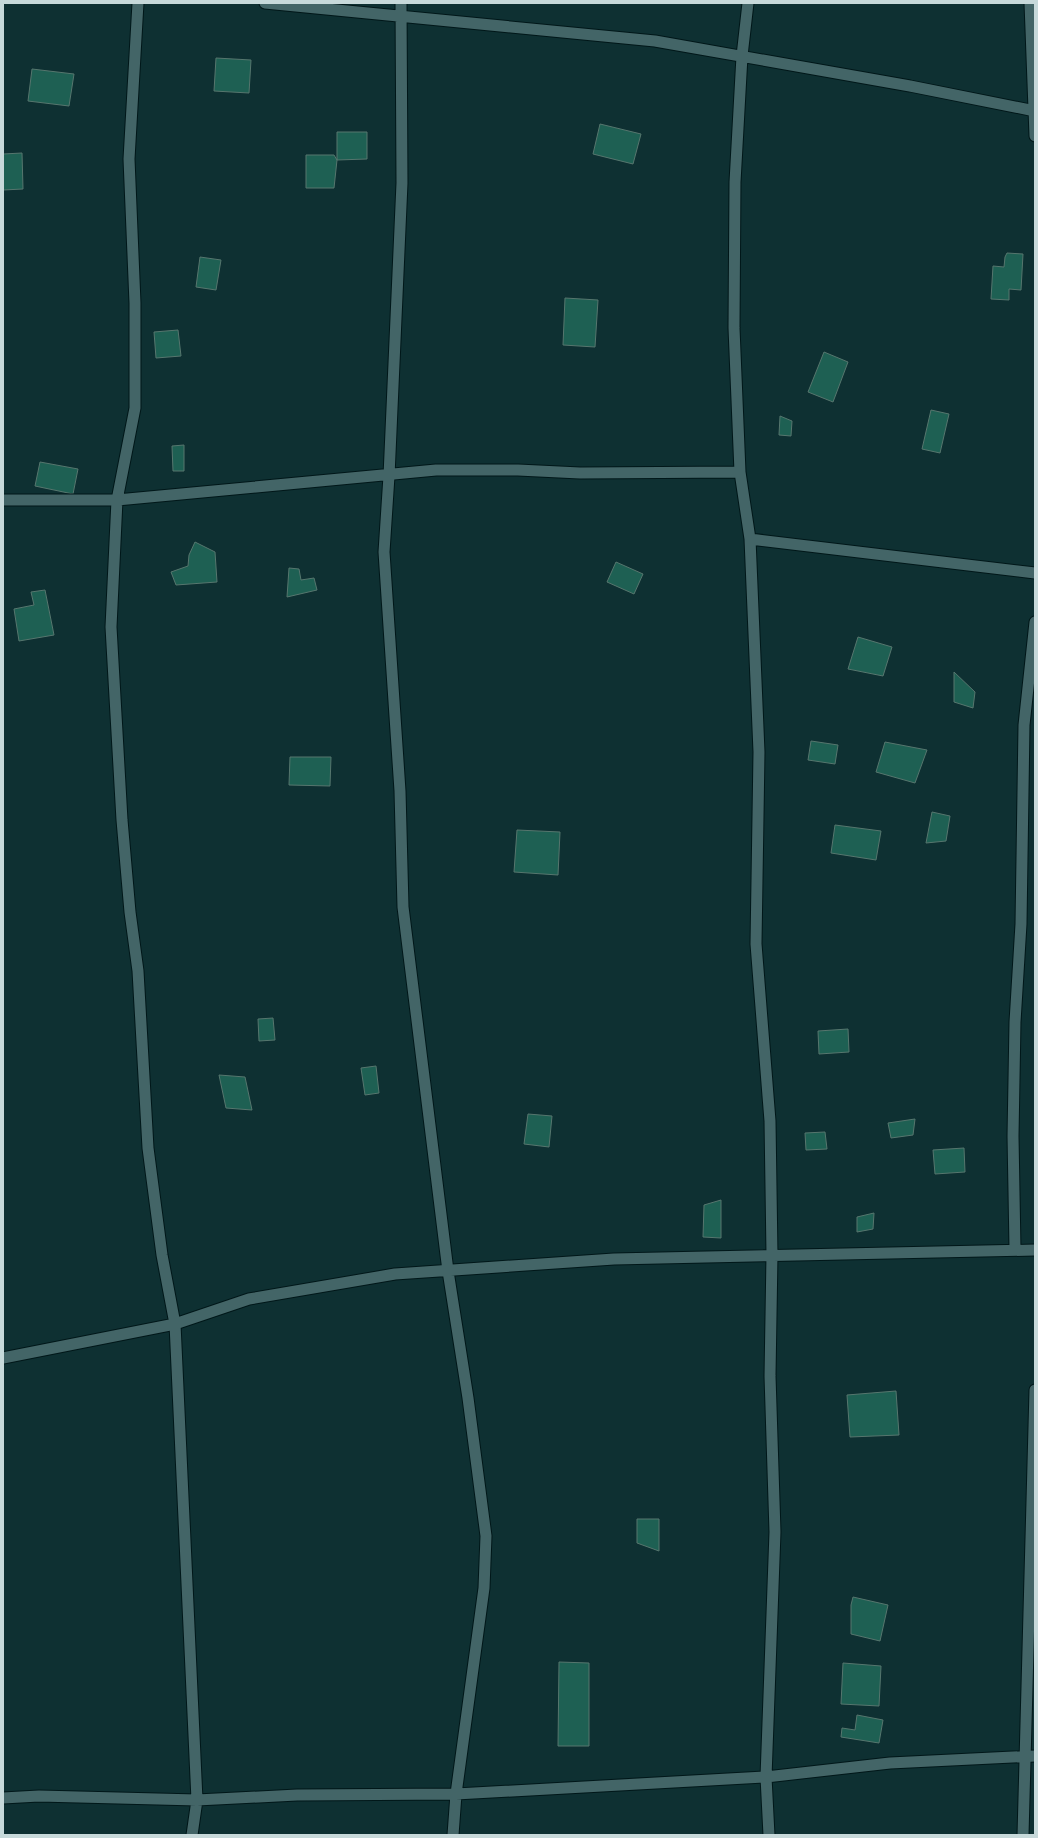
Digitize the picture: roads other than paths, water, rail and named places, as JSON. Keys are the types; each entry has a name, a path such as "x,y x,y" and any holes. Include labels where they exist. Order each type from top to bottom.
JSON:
{"street":[{"path":"138,3 129,159 135,303 135,408 117,500 111,627 122,820 130,912 138,972 148,1148 162,1255 175,1324 197,1800 192,1835"},
{"path":"265,3 655,42 742,56 1034,111"},
{"path":"401,3 402,183 389,476 384,552 400,791 403,907 448,1271 468,1398 486,1536 484,1588 456,1794 453,1835"},
{"path":"748,3 742,56 735,182 734,328 740,472 750,539 759,752 756,944 770,1121 772,1255 770,1376 775,1532 766,1777 769,1835"},
{"path":"1030,3 1035,136"},
{"path":"3,500 117,500 389,476 436,470 518,470 580,473 740,472"},
{"path":"750,539 1035,573"},
{"path":"1015,1249 1013,1129 1015,1022 1021,924 1024,725 1035,622"},
{"path":"3,1358 175,1324 249,1299 395,1274 614,1259 1015,1249 1035,1250"},
{"path":"1023,1835 1030,1756 1035,1390"},
{"path":"3,1798 39,1796 197,1800 297,1795 456,1794 766,1777 890,1763 1030,1756"}]}
